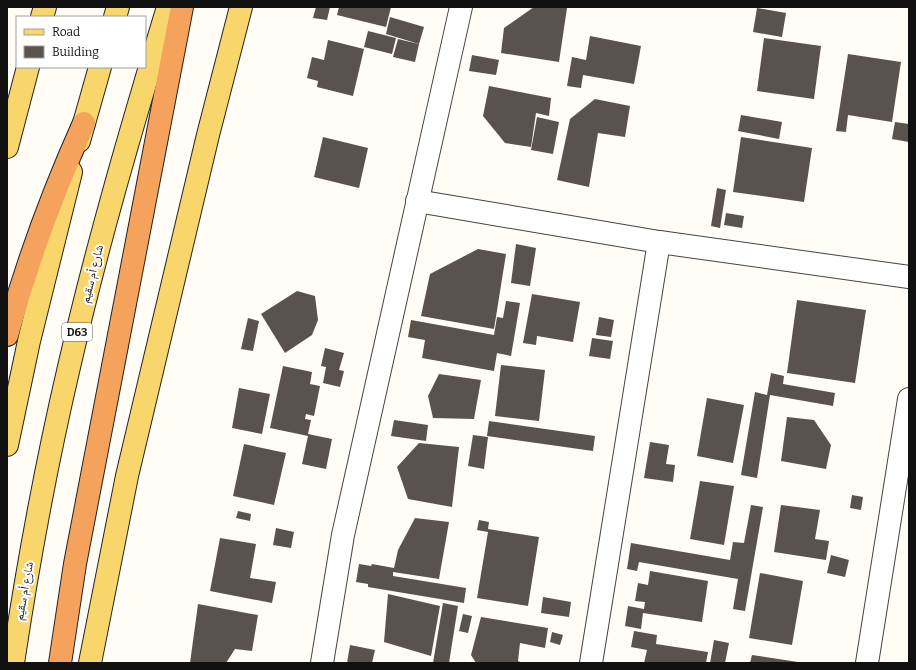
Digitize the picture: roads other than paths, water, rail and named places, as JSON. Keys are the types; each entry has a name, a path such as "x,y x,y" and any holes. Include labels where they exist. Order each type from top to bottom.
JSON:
{"highway":[{"path":"60,663 77,556 182,7"},
{"path":"7,335 44,217 84,123"}],"main road":[{"name":"شارع أم سقيم","path":"13,663 35,529 69,367 129,137 168,7"},
{"path":"90,663 132,453 208,135 241,7"},
{"path":"7,147 28,68"},
{"path":"7,444 30,334 55,232 100,68"}],"street":[{"path":"322,663 343,535 416,201 461,7"},
{"path":"416,201 660,242 909,277"},
{"path":"591,663 660,242"},
{"path":"867,663 909,399"}]}
